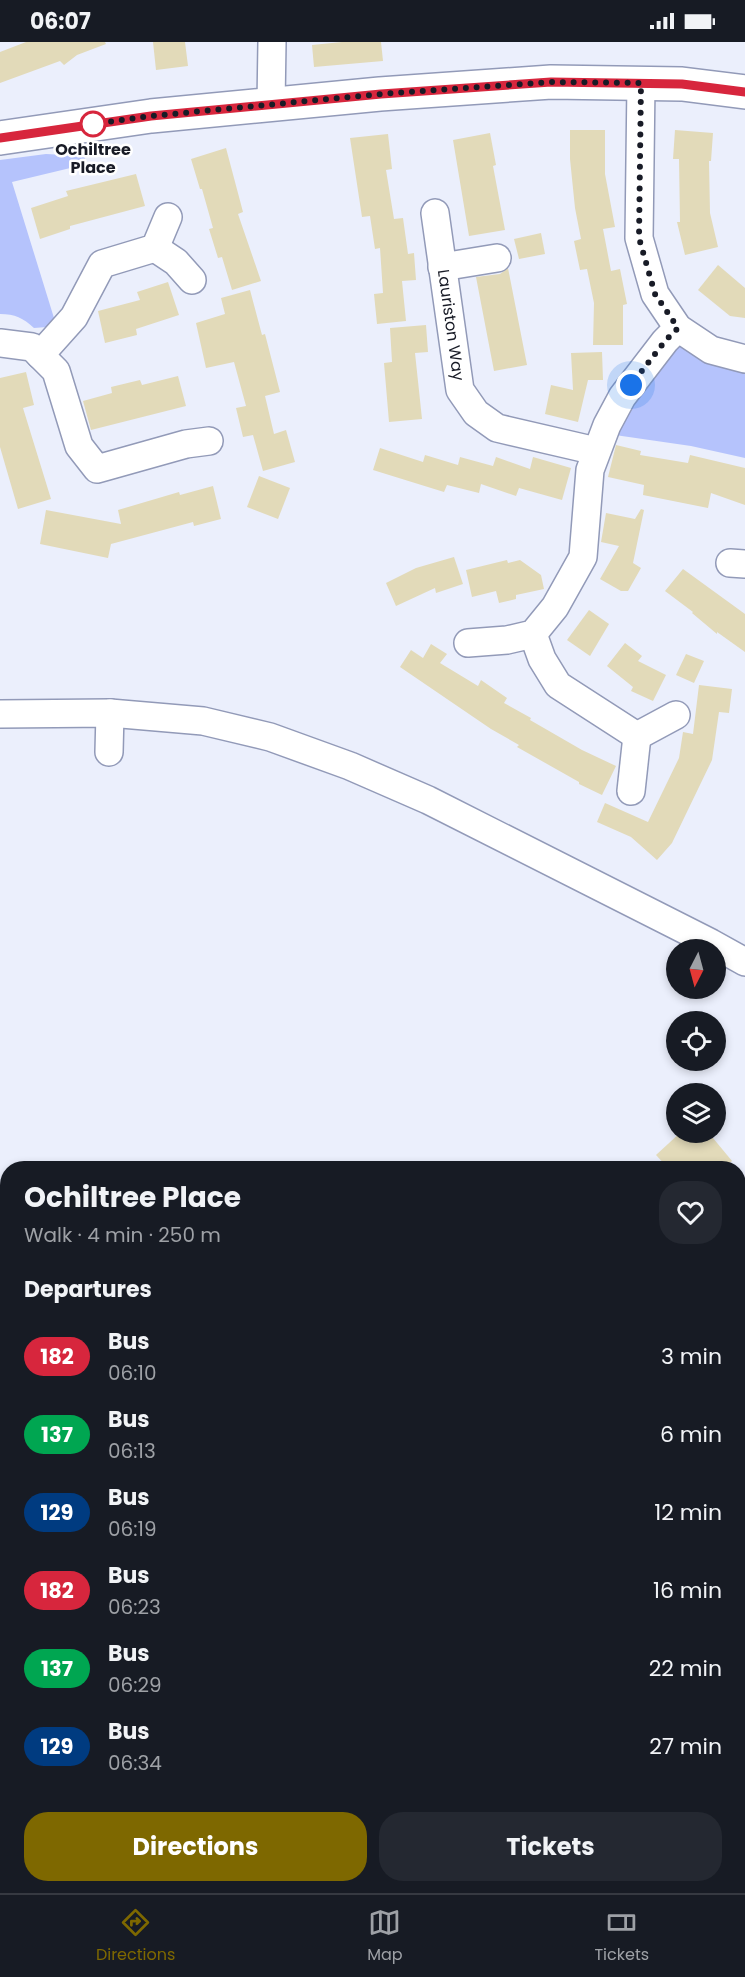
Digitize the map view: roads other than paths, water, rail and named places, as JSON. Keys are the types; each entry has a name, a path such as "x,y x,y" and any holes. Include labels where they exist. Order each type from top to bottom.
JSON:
{"street":[{"path":"271,104 272,42"},
{"path":"0,138 151,116 551,82 682,84 745,92"},
{"path":"641,83 639,238 655,294 678,328 711,350 745,359"},
{"name":"Lauriston Way","path":"435,213 460,390 476,413 497,429 596,451"},
{"path":"40,355 74,317 102,264 155,248 168,218"},
{"path":"155,248 176,262 192,280"},
{"path":"442,267 497,258"},
{"path":"468,643 507,640 533,634 555,607 583,557 590,470 607,425 622,397 665,341 678,328"},
{"path":"0,343 32,347 56,371 78,446 97,469 186,444 209,441"},
{"path":"533,634 542,659 558,685 637,736"},
{"path":"109,752 110,713"},
{"path":"0,714 110,713 203,721 270,737 350,765 428,800 745,962"},
{"path":"637,736 676,715"},
{"path":"631,791 637,736"}],"place":[{"name":"Ochiltree Place","path":"93,124"}]}
